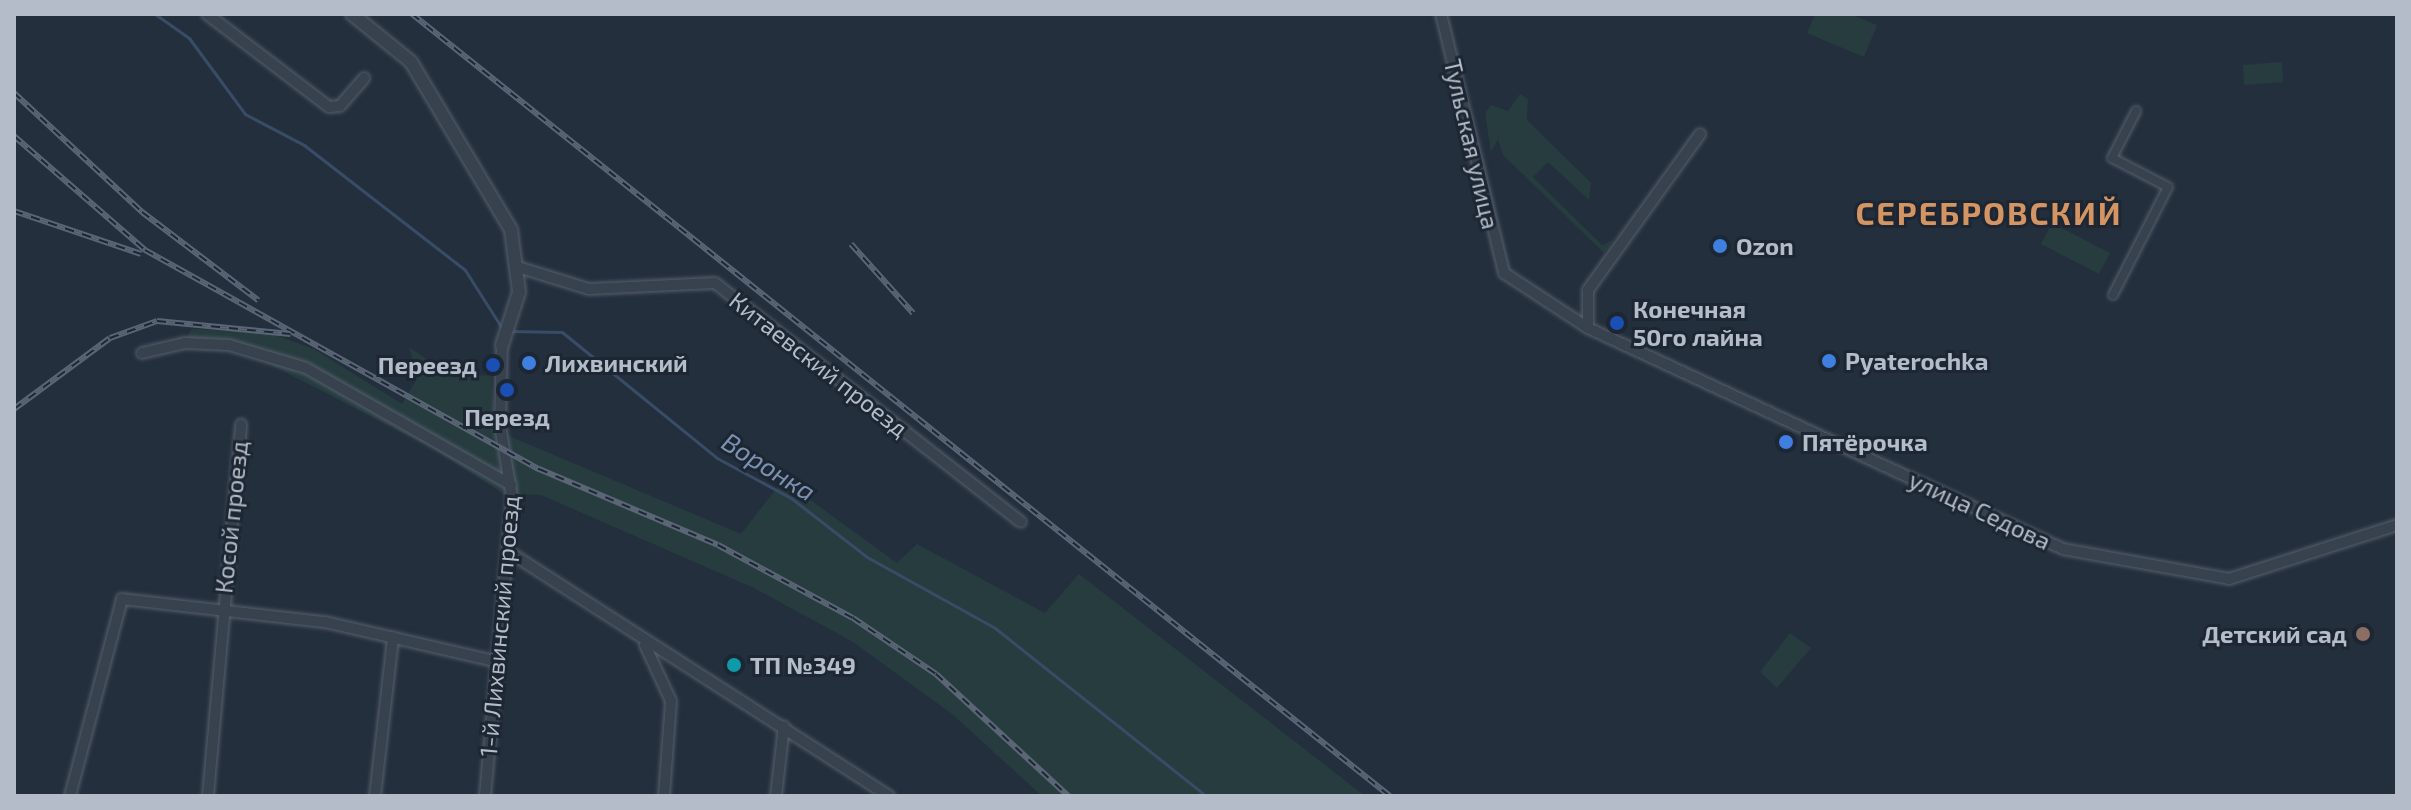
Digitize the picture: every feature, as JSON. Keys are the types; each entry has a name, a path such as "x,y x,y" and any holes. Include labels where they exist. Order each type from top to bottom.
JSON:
{"street":[{"path":"207,14 329,107 340,106 364,78"},
{"path":"352,14 411,62 501,210 521,268"},
{"name":"Тульская улица","path":"1441,14 1504,273"},
{"path":"2113,295 2168,187 2112,158 2136,111"},
{"path":"1588,328 1588,290 1700,134"},
{"name":"1-й Лихвинский проезд","path":"485,796 509,552 511,485 499,414 502,345 521,268"},
{"name":"Китаевский проезд","path":"521,268 589,289 715,283 1021,522"},
{"name":"улица Седова","path":"1504,273 1588,328 2063,549 2229,579 2397,525"},
{"path":"142,353 185,343 229,345 306,368 511,485"},
{"name":"Косой проезд","path":"208,796 222,610 241,424"},
{"path":"509,552 615,616 645,645 784,726 889,796"},
{"path":"70,796 122,599 222,610 393,637 498,662"},
{"path":"375,796 393,637"},
{"path":"645,645 671,701 664,796"},
{"path":"776,796 784,726"}],"green space":[{"path":"1815,14 1850,14 1877,25 1864,57 1807,33"},
{"path":"2282,62 2283,82 2244,85 2243,65"},
{"path":"1520,94 1528,99 1527,120 1591,183 1589,200 1548,162 1533,177 1602,245 1613,240 1604,253 1503,155 1498,139 1491,152 1485,113 1491,105 1508,111"},
{"path":"2052,223 2110,253 2099,274 2041,244"},
{"path":"192,329 269,333 314,349 402,404 418,377 409,347 453,377 491,375 495,430 741,534 783,480 897,563 917,544 1045,613 1079,574 1365,796 1042,796 952,714 853,642 754,588 541,495 504,494 434,449 225,341 185,339"},
{"path":"1790,633 1811,648 1777,688 1760,672"}],"waterway":[{"name":"Воронка","path":"155,14 189,38 245,114 304,145 465,270 502,328"},
{"name":"Воронка","path":"508,331 562,332 717,458 791,498 867,557 995,628 1206,796"}],"railway":[{"path":"412,14 1390,796"},
{"path":"14,93 142,212 258,300"},
{"path":"14,136 145,250 539,469 718,545 853,618 936,674 1068,796"},
{"path":"14,211 141,254"},
{"path":"851,244 913,313"},
{"path":"14,409 110,338 157,321 290,334"}],"place":[{"name":"Ozon","path":"1720,246"},
{"name":"Конечная 50го лайна","path":"1617,323"},
{"name":"Pyaterochka","path":"1829,361"},
{"name":"Лихвинский","path":"529,363"},
{"name":"Переезд","path":"493,365"},
{"name":"Перезд","path":"507,390"},
{"name":"Пятёрочка","path":"1786,442"},
{"name":"Детский сад","path":"2363,634"},
{"name":"ТП №349","path":"734,665"}],"district":[{"name":"СЕРЕБРОВСКИЙ","path":"1989,212"}]}
